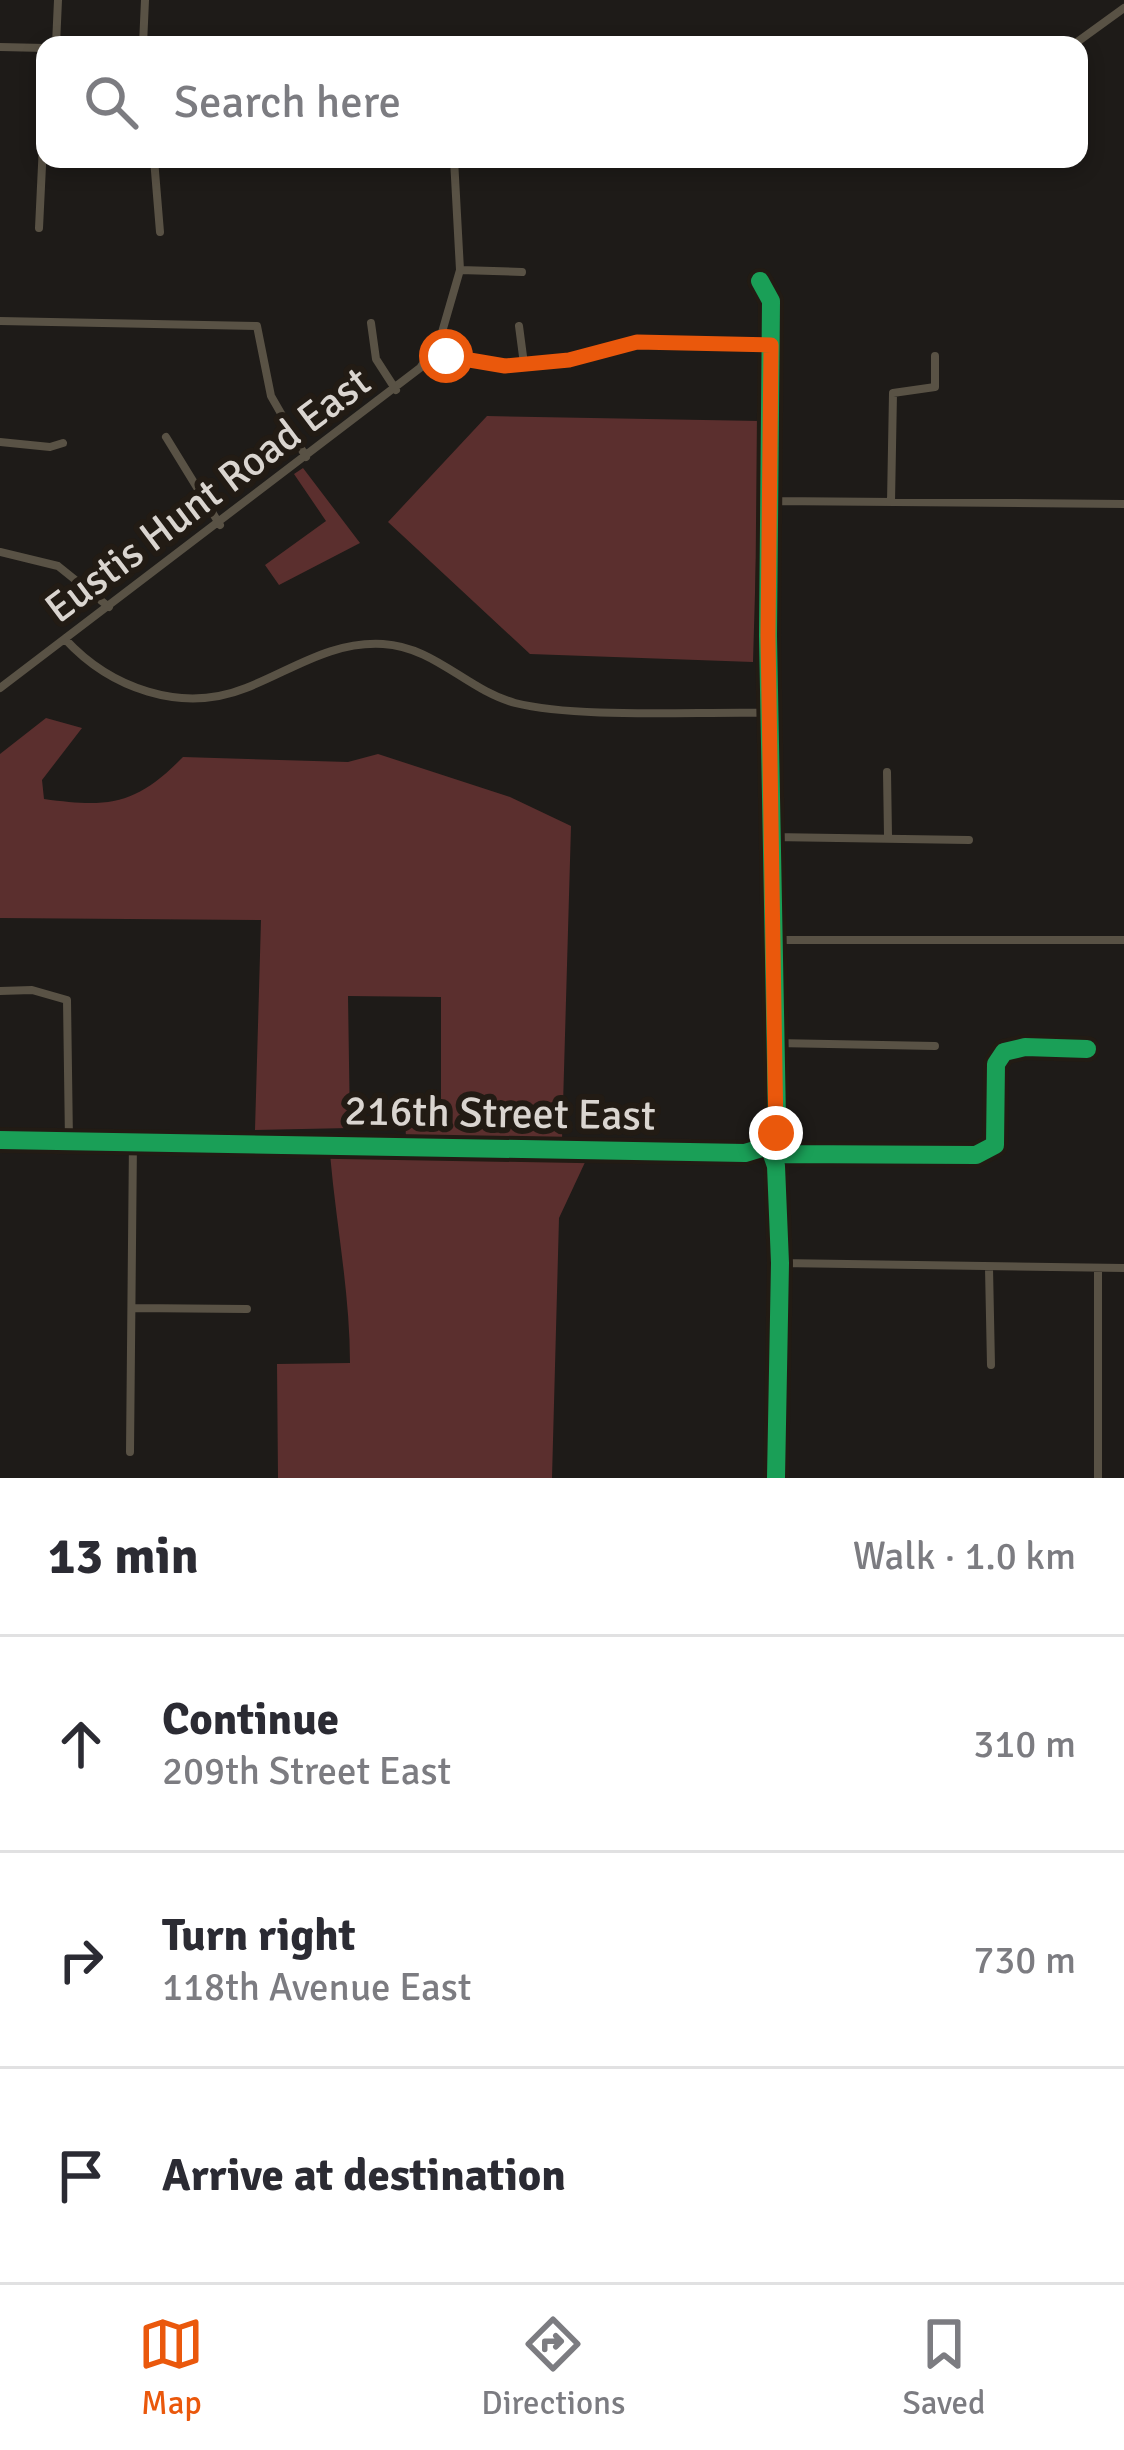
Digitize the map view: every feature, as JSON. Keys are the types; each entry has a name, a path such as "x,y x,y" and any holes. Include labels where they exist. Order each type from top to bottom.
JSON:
{"street":[{"path":"56,36 58,0"},
{"path":"143,36 145,0"},
{"path":"1085,36 1124,8"},
{"path":"0,47 36,48"},
{"path":"39,228 42,168"},
{"path":"154,168 160,232"},
{"path":"454,168 460,269 522,272"},
{"name":"Eustis Hunt Road East","path":"0,688 396,390 434,351 460,269"},
{"path":"760,281 772,301 770,713 776,1133 769,1146 776,1166 780,1263 776,1478"},
{"path":"0,321 257,326 271,396 306,457"},
{"path":"371,323 376,359 396,390"},
{"path":"519,326 524,364"},
{"path":"434,351 479,364 524,364 569,360 637,342 771,345"},
{"path":"891,502 893,394 935,387 935,356"},
{"path":"166,437 220,525"},
{"path":"0,442 50,447 64,442"},
{"path":"772,501 1124,504"},
{"path":"0,552 58,566 109,607"},
{"path":"65,639 109,677 185,698 242,690 337,648 384,644 430,656 492,695 532,706 770,713"},
{"path":"887,772 888,836"},
{"path":"772,837 969,840"},
{"path":"774,940 1124,940"},
{"path":"0,992 32,990 67,1000 69,1141"},
{"path":"776,1043 935,1046"},
{"name":"216th Street East","path":"0,1140 745,1153 769,1146 781,1154 976,1155 993,1149 996,1064 1004,1052 1025,1047 1087,1049"},
{"path":"130,1452 134,1140"},
{"path":"780,1263 1124,1268"},
{"path":"989,1268 991,1365"},
{"path":"1098,1268 1098,1478"},
{"path":"132,1308 247,1310"}],"shaded area":[{"path":"487,416 760,421 753,662 530,654 388,522"},
{"path":"303,468 360,543 279,585 265,565 326,521 294,474"},
{"path":"46,718 82,728 42,780 44,799 87,803 121,799 151,785 183,757 348,762 378,754 510,797 571,826 562,1140 406,1137 405,1121 441,1121 441,997 348,996 350,1128 255,1130 261,920 0,918 0,754"},
{"path":"330,1154 587,1158 559,1218 552,1478 278,1478 277,1364 350,1363"}],"cycle path":[{"path":"760,281 771,301 768,636 777,1119 769,1146 776,1166 780,1263 776,1478"},
{"path":"0,1140 745,1153 769,1146 781,1154 976,1155 995,1145 996,1064 1004,1052 1025,1047 1087,1049"}],"route":[{"path":"446,356 505,366 569,360 637,342 771,345 768,636 776,1133"}]}
